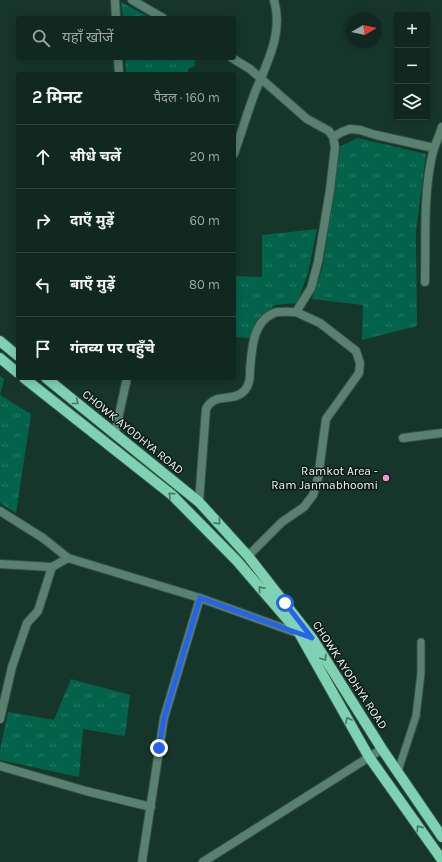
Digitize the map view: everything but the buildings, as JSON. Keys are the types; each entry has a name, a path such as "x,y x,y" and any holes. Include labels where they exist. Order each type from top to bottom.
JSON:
{"main road":[{"path":"0,341 16,354"},
{"path":"0,358 16,371"},
{"path":"27,380 172,495 237,561 299,634 369,757 442,860"},
{"name":"CHOWK AYODHYA ROAD","path":"49,380 199,502 248,556 312,638 382,749 442,836"}],"street":[{"path":"116,0 116,16"},
{"path":"132,0 160,16"},
{"path":"236,148 276,38 278,23 277,9 274,0"},
{"path":"118,60 119,72"},
{"path":"235,60 250,69 307,119 329,131 333,137 335,147 330,190 318,262 311,288 296,312"},
{"path":"426,282 426,214 428,176 434,148 442,127"},
{"path":"333,137 350,129 360,130 383,137 434,148"},
{"path":"199,502 206,409 209,402 237,396 244,391 249,383 254,336 261,324 275,313 296,312 320,323 356,352 360,363 359,373 326,419 318,478 313,495 304,507 282,522 248,556"},
{"path":"115,433 127,380"},
{"path":"403,438 442,433"},
{"path":"0,511 37,534 68,558 200,598 312,638"},
{"path":"0,564 52,567 68,558"},
{"path":"0,719 12,667 27,623 38,611 52,567"},
{"path":"142,862 164,718 200,598"},
{"path":"203,862 382,749"},
{"path":"0,766 150,807"}],"lane":[{"path":"398,772 416,716 421,674 421,642"}],"green space":[{"path":"121,2 147,16 123,16"},
{"path":"125,60 196,60 194,67 189,68 188,72 126,72"},
{"path":"357,138 426,154 416,232 417,326 362,340 363,305 312,299 323,266 340,147"},
{"path":"317,229 308,273 297,303 275,305 265,314 249,338 236,337 236,276 262,277 262,235"},
{"path":"0,376 4,379 0,395"},
{"path":"0,395 31,414 16,513 0,503"},
{"path":"71,679 130,695 125,736 83,729 79,777 0,760 0,750 8,712 54,720"}],"place":[{"name":"Ramkot Area - Ram Janmabhoomi","path":"386,478"}],"route":[{"path":"159,748 164,718 200,598 312,638 285,603"}]}
